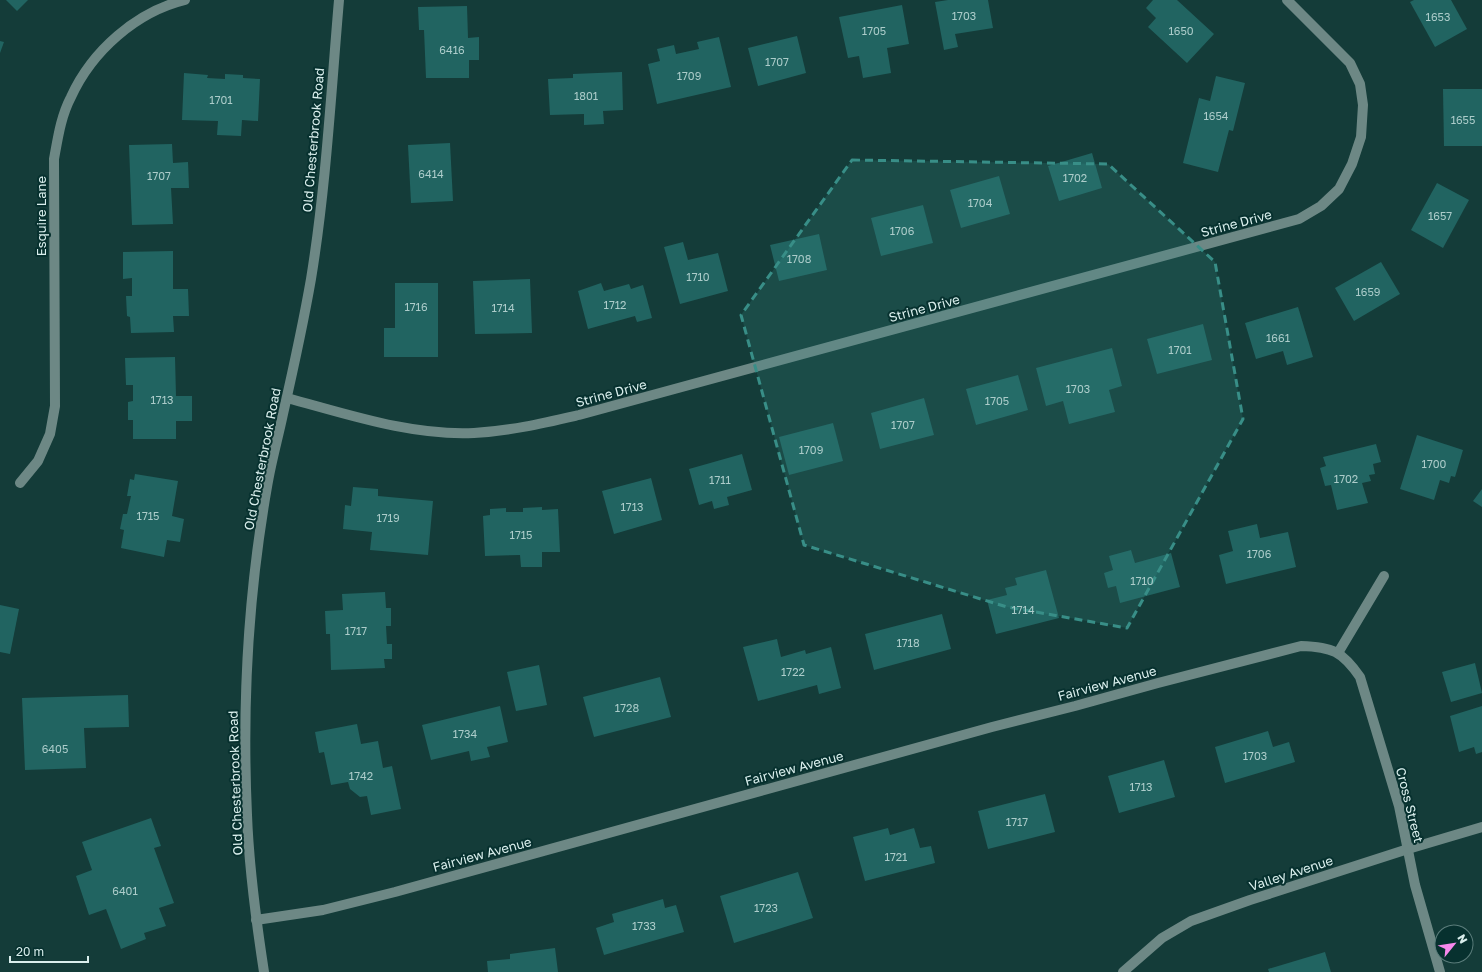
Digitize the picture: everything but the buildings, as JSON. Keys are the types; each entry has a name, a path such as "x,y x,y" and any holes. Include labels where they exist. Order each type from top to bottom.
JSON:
{"street":[{"name":"Esquire Lane","path":"20,483 38,461 50,434 55,406 54,159 60,127 71,96 88,67 113,40 141,19 174,3 185,0"},
{"name":"Old Chesterbrook Road","path":"264,972 256,920 247,817 245,721 254,572 267,484 287,398 311,278 324,181 338,0"},
{"name":"Strine Drive","path":"287,398 377,422 428,431 474,433 526,427 578,415 1299,220 1321,206 1339,189 1352,164 1361,138 1363,106 1360,84 1350,63 1287,0"},
{"path":"1338,653 1384,576"},
{"name":"Fairview Avenue","path":"256,920 323,910 395,892 992,727 1158,682 1301,646 1320,647 1338,653"},
{"name":"Cross Street","path":"1338,653 1349,662 1360,677 1399,806 1415,885 1440,972"},
{"name":"Valley Avenue","path":"1123,972 1162,938 1191,921 1250,900 1408,849 1482,827"}],"highlighted area":[{"path":"852,160 1108,164 1215,262 1243,419 1127,628 1007,607 804,545 741,315"}]}
